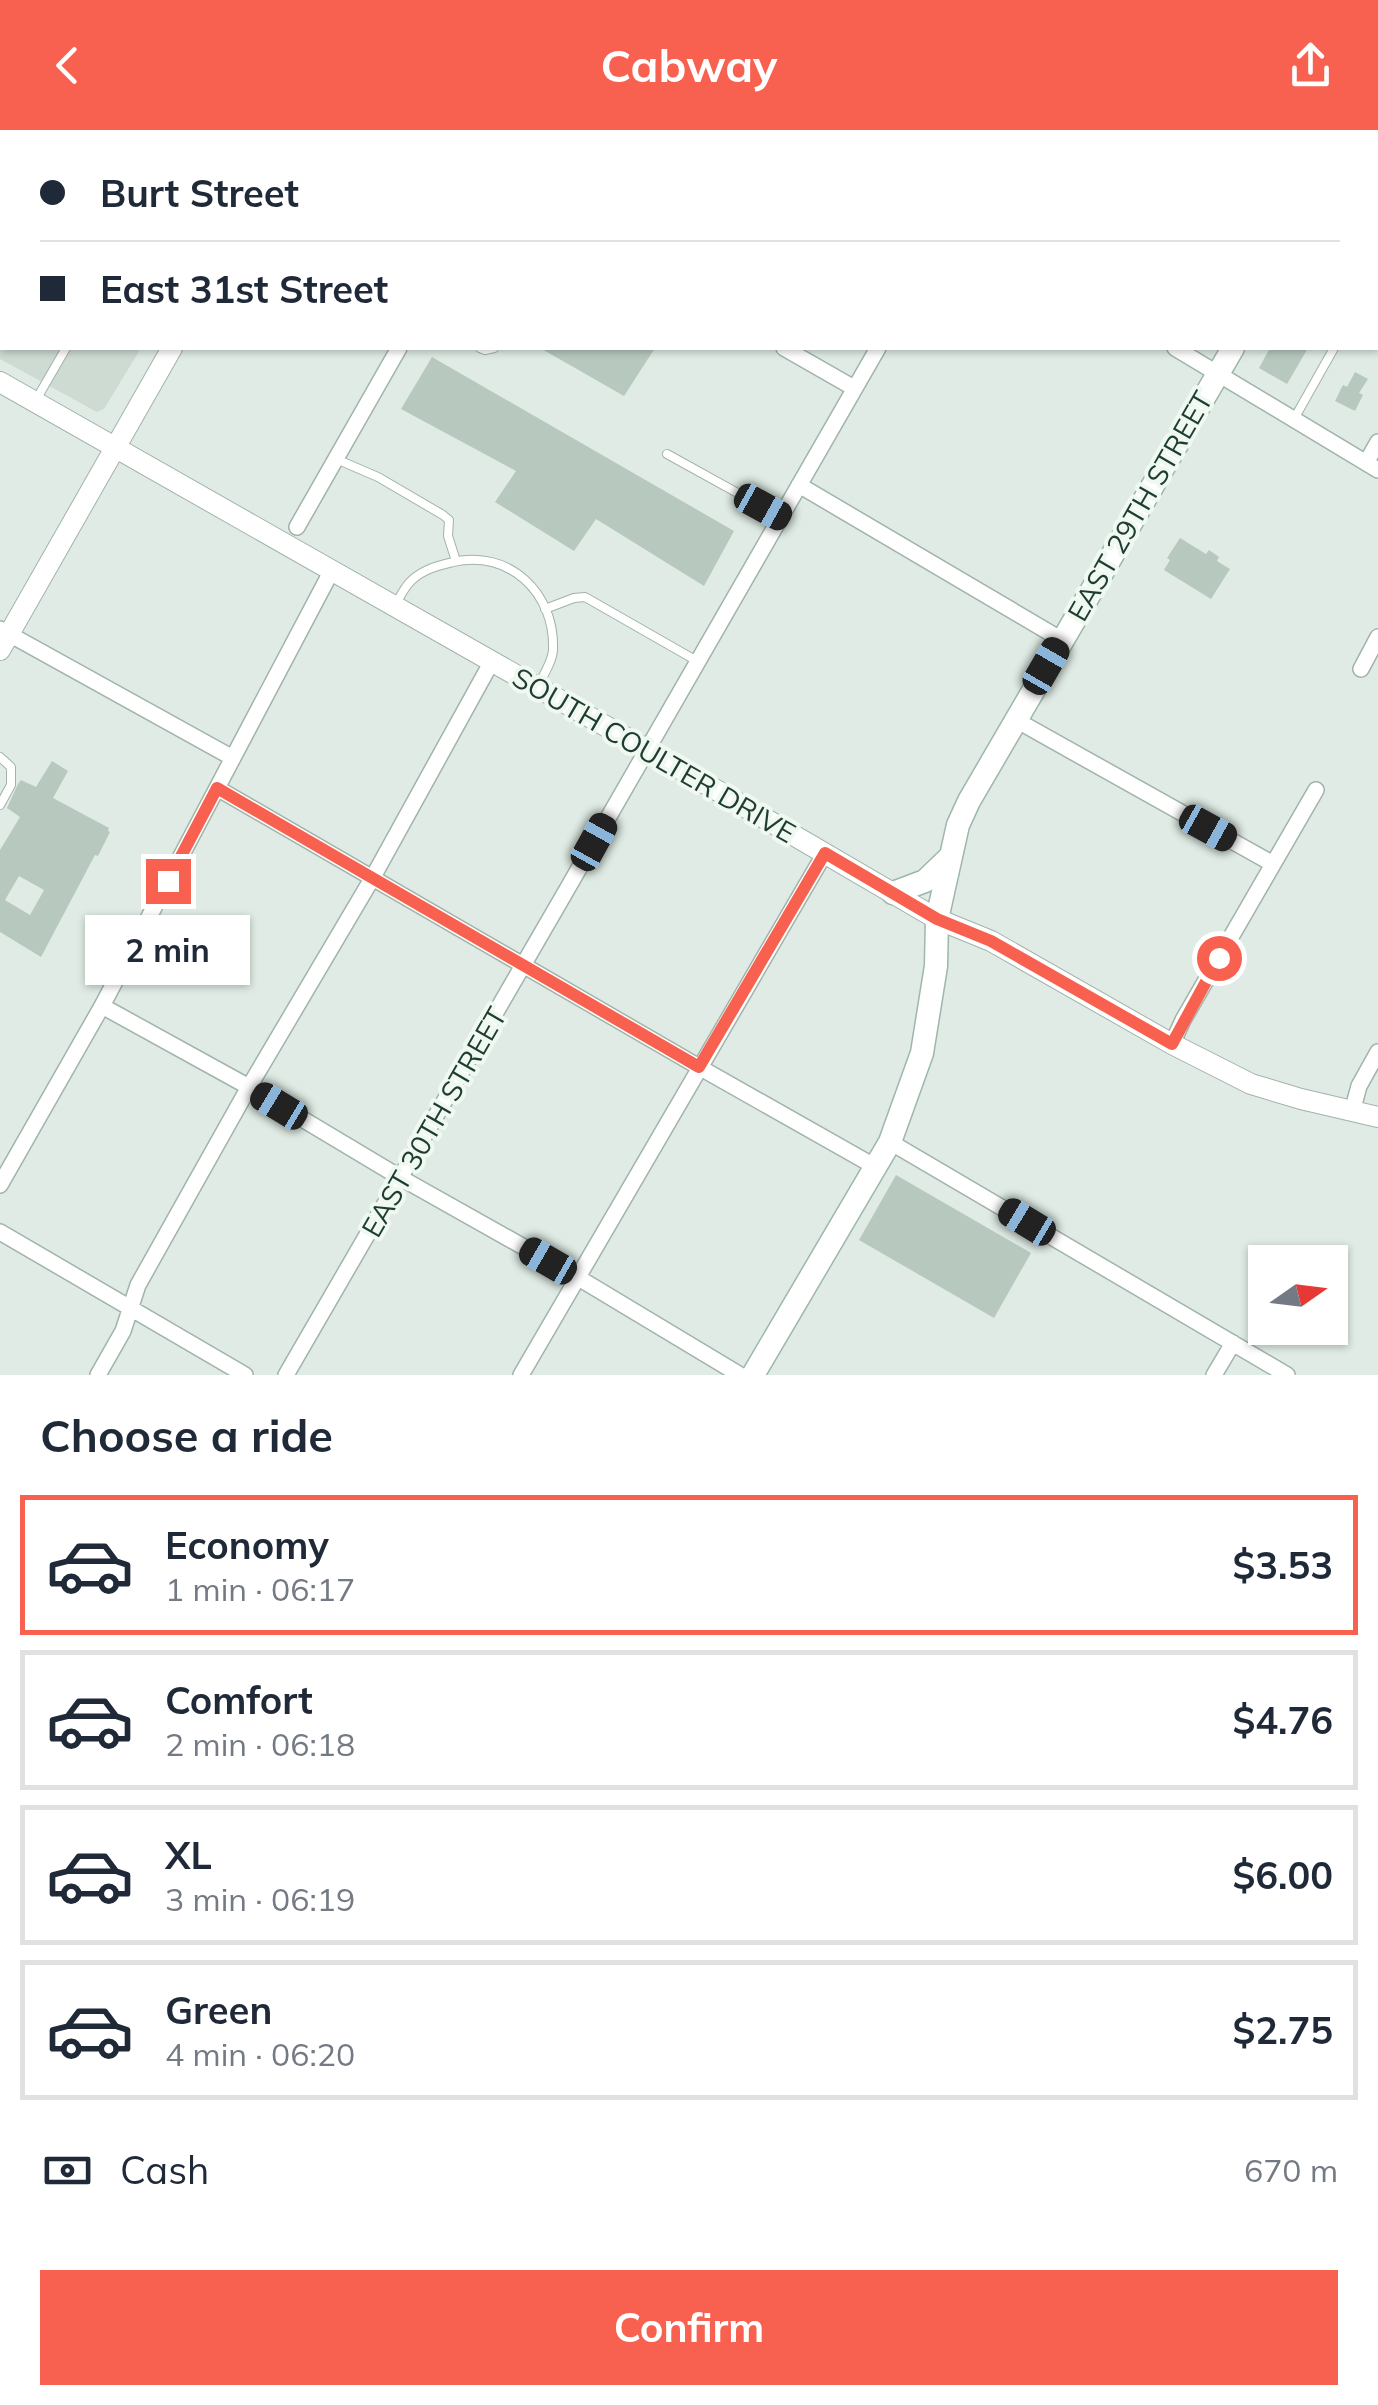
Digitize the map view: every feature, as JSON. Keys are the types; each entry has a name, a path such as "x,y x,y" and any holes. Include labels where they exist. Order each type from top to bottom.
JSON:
{"main road":[{"name":"EAST 29TH STREET","path":"753,1375 890,1142 926,1037 936,966 937,919 958,825 969,800 1233,350"},
{"path":"893,893 926,881 950,858"}],"street":[{"path":"171,350 3,638 233,758"},
{"path":"297,526 399,350"},
{"path":"788,350 854,388"},
{"name":"EAST 30TH STREET","path":"286,1375 877,350"},
{"path":"1179,350 1372,467 1378,442"},
{"name":"SOUTH COULTER DRIVE","path":"0,382 937,919 991,941 1172,1044 1251,1084 1378,1117"},
{"path":"799,485 1062,640"},
{"path":"0,1185 102,1006 331,572"},
{"path":"1361,669 1378,637"},
{"path":"98,1375 123,1331 138,1285 491,662"},
{"path":"1016,720 1272,864"},
{"path":"217,788 874,1166"},
{"path":"1172,1044 1316,790"},
{"path":"521,1375 825,853"},
{"path":"102,1006 740,1375"},
{"path":"1352,1112 1359,1086 1378,1052"},
{"path":"890,1142 1287,1375"},
{"path":"0,1232 244,1375"},
{"path":"1214,1375 1233,1343"}],"lane":[{"path":"35,402 65,350"},
{"path":"1294,419 1333,350"},
{"path":"667,454 781,517"},
{"path":"336,458 443,514 449,520 448,536 456,561"},
{"path":"394,607 409,583 429,568 464,559 492,560 519,572 538,593 550,622 554,652 537,688"},
{"path":"544,610 585,597 697,661"},
{"path":"0,757 11,768 11,785 0,805"}],"shaded area":[{"path":"0,350 140,350 104,409 97,412 0,359"}],"building":[{"path":"544,350 654,350 624,396"},
{"path":"1269,350 1307,350 1287,384 1259,368"},
{"path":"432,357 734,531 704,586 596,519 574,551 495,502 516,471 401,409"},
{"path":"1355,372 1368,379 1359,393 1363,395 1355,411 1335,401"},
{"path":"1180,538 1206,554 1209,550 1230,569 1211,599 1164,570"},
{"path":"52,761 68,771 53,798 110,832 41,957 0,932 0,850 20,817 7,808 21,780 36,787","holes":["19,876 44,890 30,915 5,900"]},
{"path":"896,1175 1031,1253 994,1318 859,1240"}],"route":[{"path":"168,881 217,788 699,1067 825,853 937,919 991,941 1172,1044 1219,958"}]}
